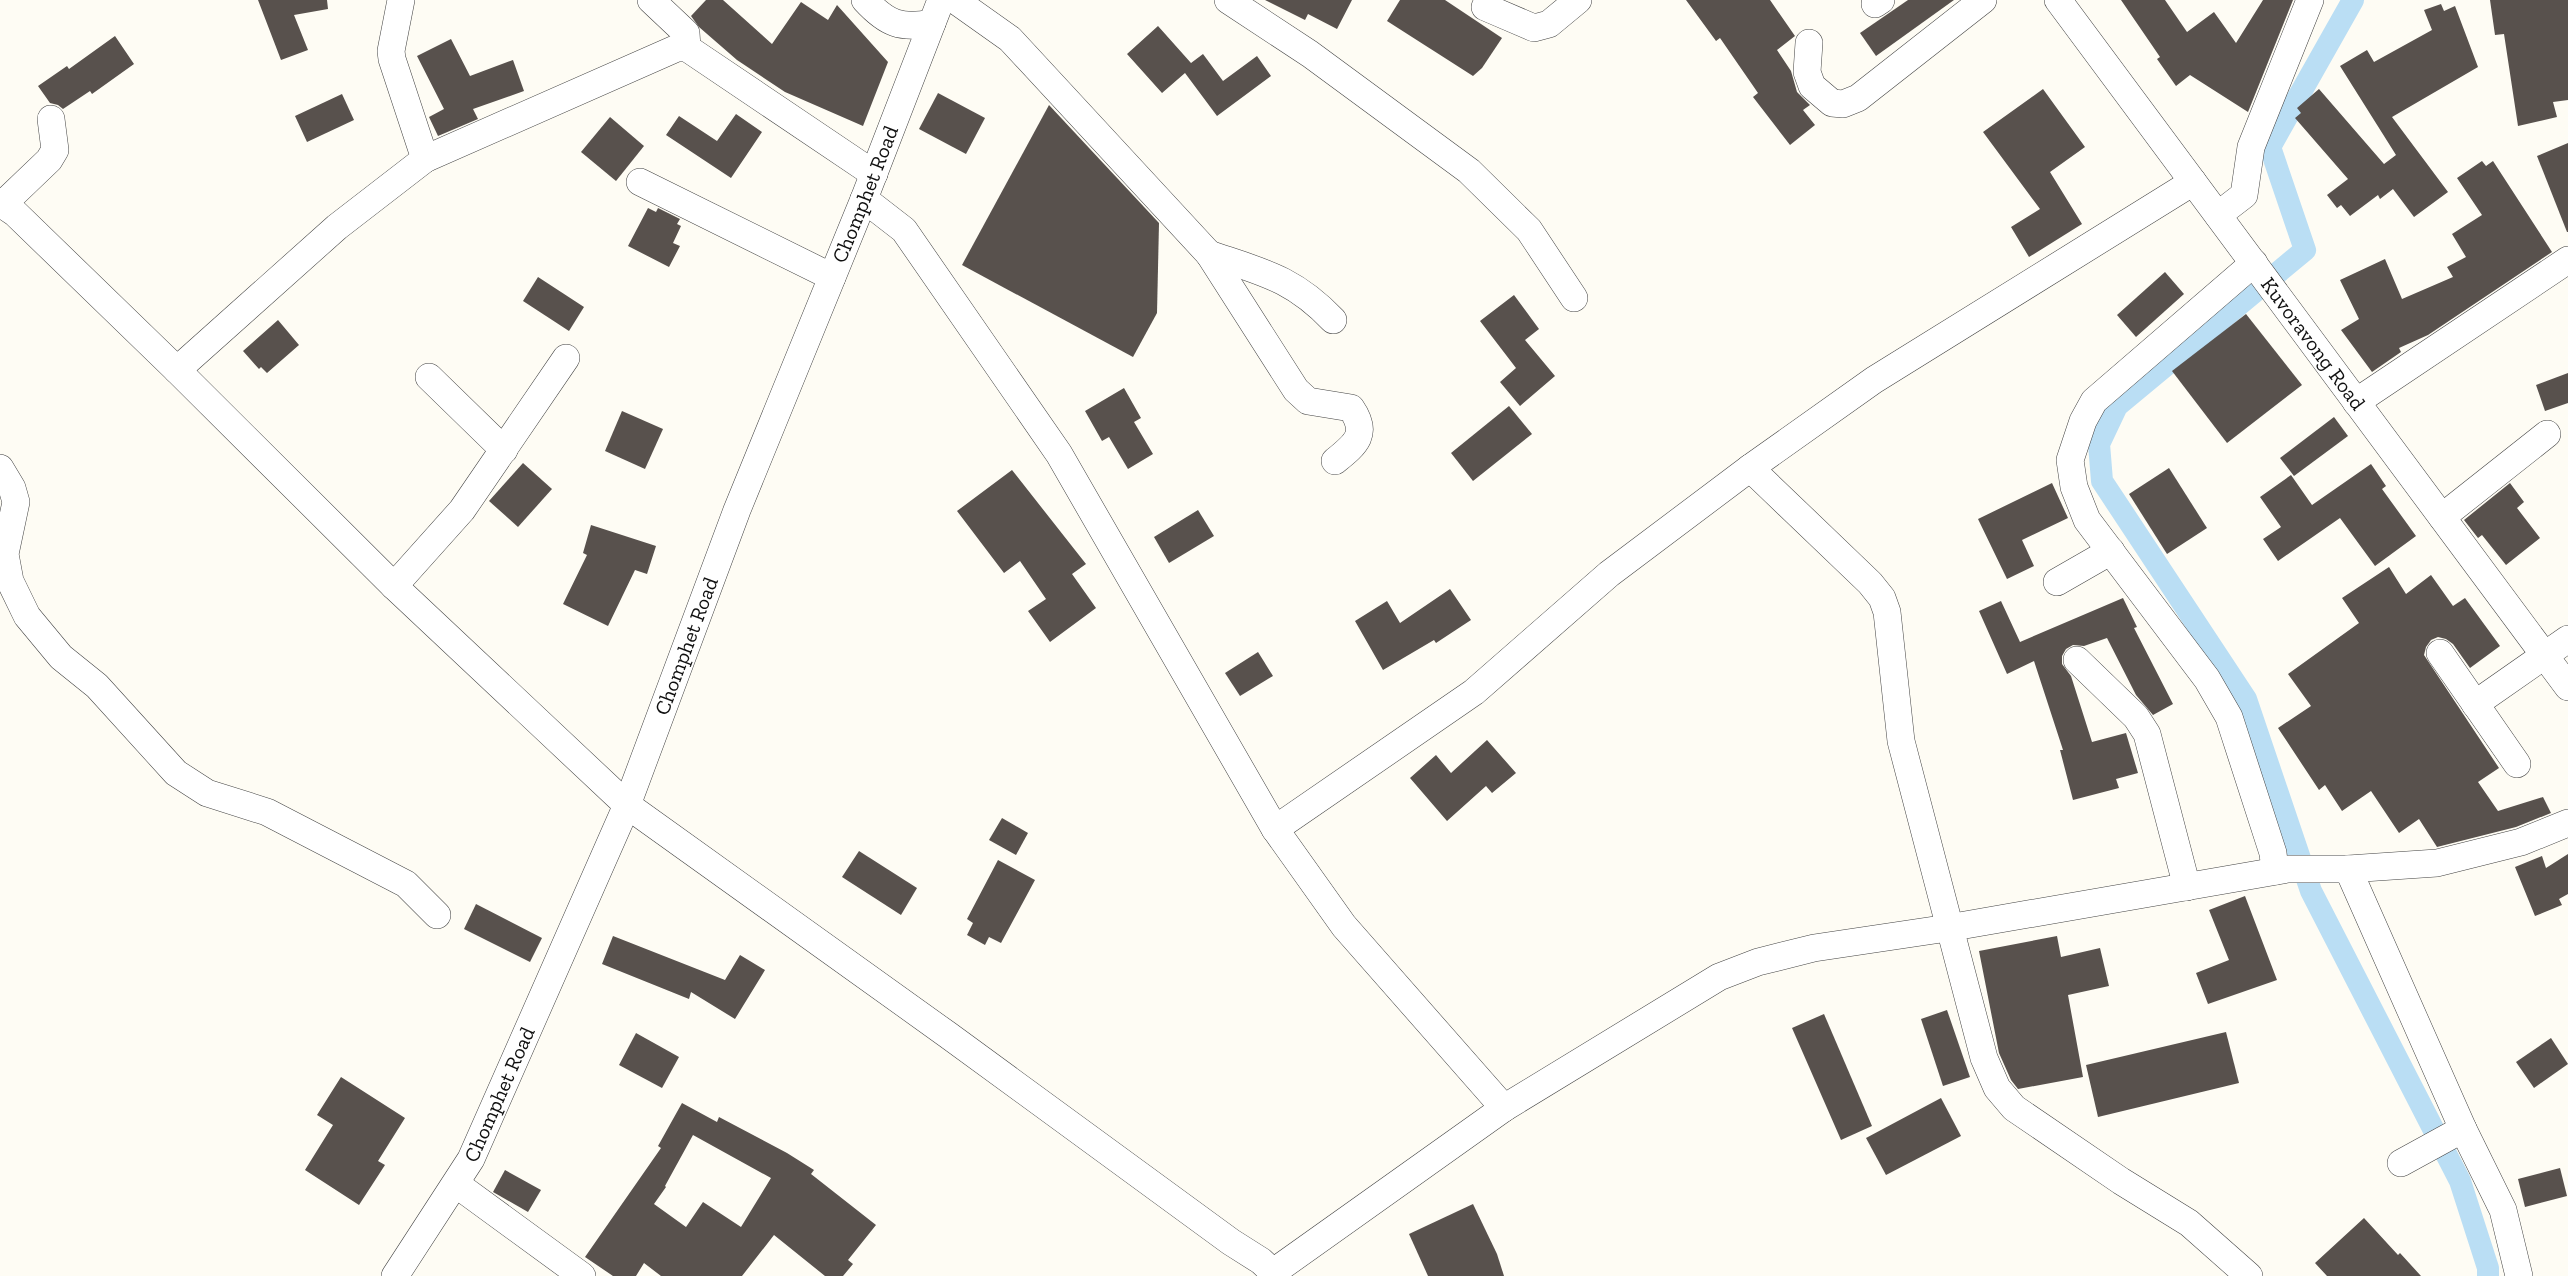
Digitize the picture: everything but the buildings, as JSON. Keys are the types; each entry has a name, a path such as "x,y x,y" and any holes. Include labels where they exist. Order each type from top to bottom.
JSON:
{"street":[{"path":"401,0 391,51 392,59 425,159"},
{"path":"651,0 686,33 687,48"},
{"path":"866,0 878,14 893,23 912,27 937,12"},
{"path":"955,0 1010,39 1209,254 1296,390 1308,401 1351,408 1359,420 1361,429 1354,446 1335,461"},
{"path":"1228,0 1310,54 1469,171 1529,230 1574,298"},
{"path":"1485,7 1534,28 1549,24 1578,0"},
{"path":"1809,43 1807,72 1812,86 1832,103 1843,104 1858,98 1983,0"},
{"name":"Kuvoravong Road","path":"2058,0 2568,687"},
{"path":"2218,215 2244,195 2251,147 2310,0"},
{"name":"Chomphet Road","path":"395,1276 471,1160 627,805 737,510 864,199 937,12"},
{"path":"177,369 337,227 425,159 677,48 687,48 874,174"},
{"path":"51,119 55,150 49,160 1,204 15,213 177,369 394,586 627,805 1276,1274 1504,1108 1719,976 1758,962 1814,948 1948,928 2281,870 2348,869 2437,863 2521,842 2568,824"},
{"path":"640,182 832,277"},
{"path":"1275,829 1474,692 1610,574 1750,468 1874,380 2193,182"},
{"path":"864,199 904,230 1059,454 1275,829 1344,926 1504,1108"},
{"path":"1209,254 1282,279 1314,300 1333,320"},
{"path":"2356,402 2568,260"},
{"path":"2256,266 2094,401 2083,421 2070,460 2074,488 2087,520 2207,679 2229,717 2273,853 2281,870"},
{"path":"394,586 462,510 566,358"},
{"path":"429,378 504,450"},
{"path":"2442,517 2547,434"},
{"path":"0,468 12,488 16,501 3,559 10,581 27,616 61,657 97,686 176,773 207,793 267,812 406,884 437,915"},
{"path":"1750,468 1870,583 1882,598 1890,629 1901,741 1948,928 1984,1058 1997,1088 2014,1108 2121,1181 2189,1222 2249,1276"},
{"path":"2057,582 2111,551"},
{"path":"2475,704 2543,654 2568,639"},
{"path":"2440,653 2517,764"},
{"path":"2077,660 2136,717 2147,734 2187,887"},
{"path":"2348,869 2463,1129 2502,1210 2519,1276"},
{"path":"2402,1164 2463,1129"},
{"path":"456,1184 582,1276"}],"waterway":[{"path":"2353,0 2270,147 2305,250 2117,406 2099,444 2102,481 2246,699 2311,891 2460,1181 2488,1268 2488,1276"}]}
